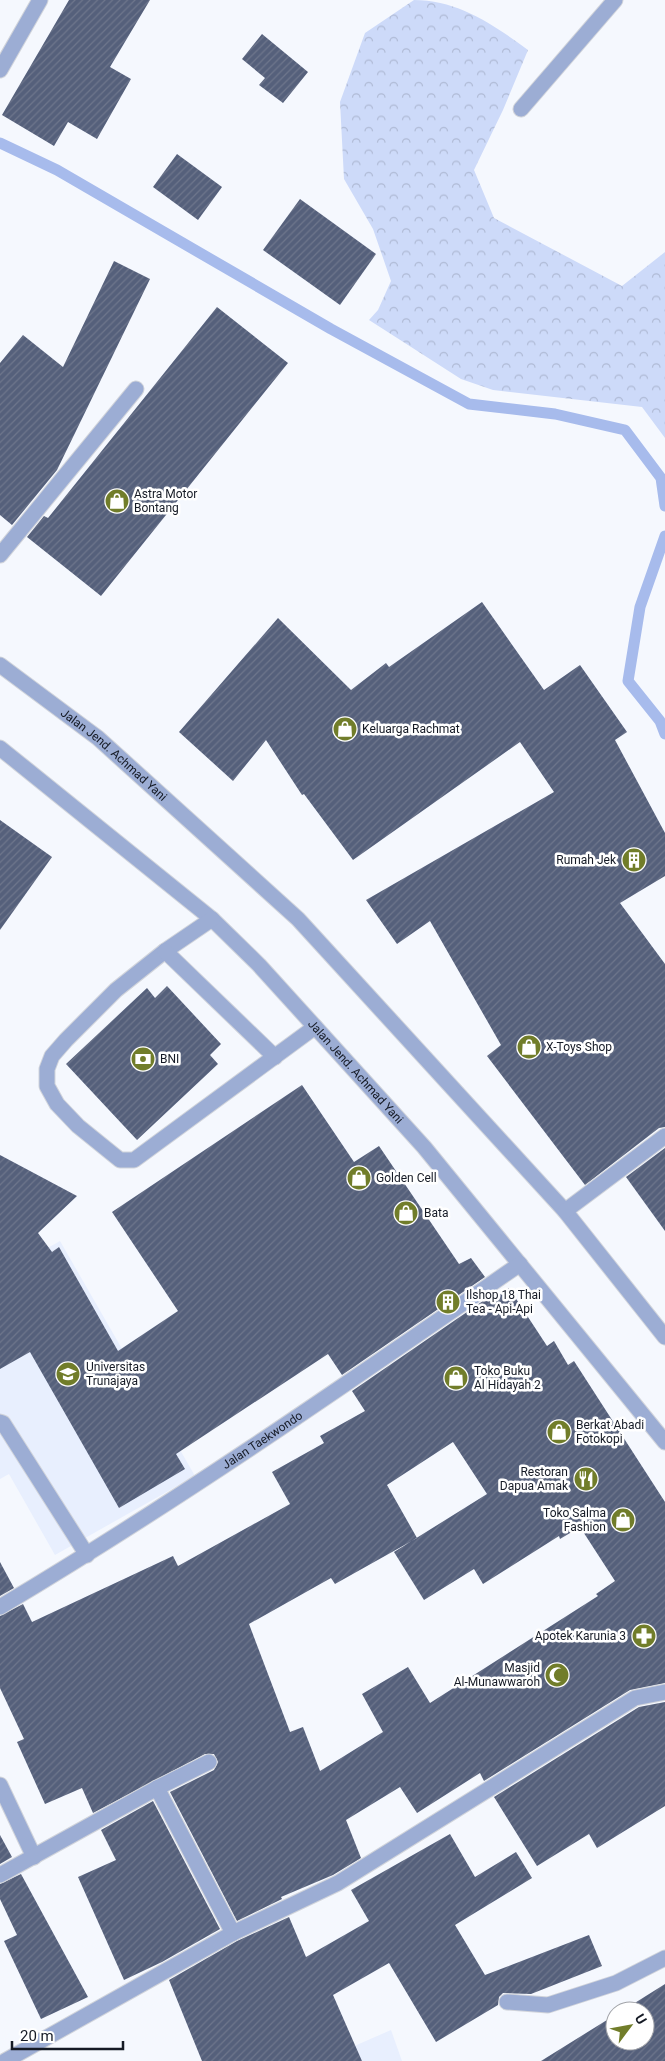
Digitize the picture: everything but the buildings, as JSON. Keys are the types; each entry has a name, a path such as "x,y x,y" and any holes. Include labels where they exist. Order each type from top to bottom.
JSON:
{"street":[{"path":"0,70 40,0"},
{"path":"520,109 616,0"},
{"path":"0,556 136,389"},
{"name":"Jalan Jend. Achmad Yani","path":"0,665 98,738 298,919 565,1210 665,1338"},
{"name":"Jalan Jend. Achmad Yani","path":"0,748 212,919 259,965 424,1146 665,1442"},
{"path":"212,919 165,951 98,1008 52,1056 47,1069 46,1086 57,1104 78,1126 120,1160 134,1160 315,1027"},
{"path":"165,951 275,1057"},
{"path":"565,1210 665,1136"},
{"name":"Jalan Taekwondo","path":"0,1607 87,1555 300,1416 520,1264"},
{"path":"0,1422 3,1423 87,1555"},
{"path":"5,2061 233,1933 338,1883 629,1702 649,1694 665,1692"},
{"path":"0,1875 157,1788 209,1762"},
{"path":"0,1785 34,1857"},
{"path":"157,1788 233,1933"},
{"path":"508,2002 548,2006 616,1983 665,1958"}],"shaded area":[{"name":"Universitas Trunajaya","path":"60,1241 195,1476 55,1555 9,1474 0,1479 0,1275"},
{"path":"391,2030 402,2061 320,2061"}],"green space":[{"path":"414,0 446,4 460,9 489,23 528,50 503,110 474,170 494,218 622,286 665,252 665,438 642,407 493,390 461,379 369,320 378,310 391,281 373,229 344,179 340,102 365,33"}],"waterway":[{"path":"0,143 57,170 331,329 469,404 555,414 625,430 661,478 665,506"},
{"path":"665,536 640,607 628,681 660,721 665,734"}],"place":[{"name":"Astra Motor Bontang","path":"117,501"},
{"name":"Keluarga Rachmat","path":"345,729"},
{"name":"Rumah Jek","path":"634,860"},
{"name":"X-Toys Shop","path":"529,1047"},
{"name":"BNI","path":"143,1059"},
{"name":"Golden Cell","path":"359,1178"},
{"name":"Bata","path":"406,1213"},
{"name":"Ilshop 18 Thai Tea - Api-Api","path":"448,1302"},
{"name":"Universitas Trunajaya","path":"68,1374"},
{"name":"Toko Buku Al Hidayah 2","path":"456,1378"},
{"name":"Berkat Abadi Fotokopi","path":"559,1432"},
{"name":"Restoran Dapua Amak","path":"586,1479"},
{"name":"Toko Salma Fashion","path":"623,1520"},
{"name":"Apotek Karunia 3","path":"644,1636"},
{"name":"Masjid Al-Munawwaroh","path":"557,1675"}]}
